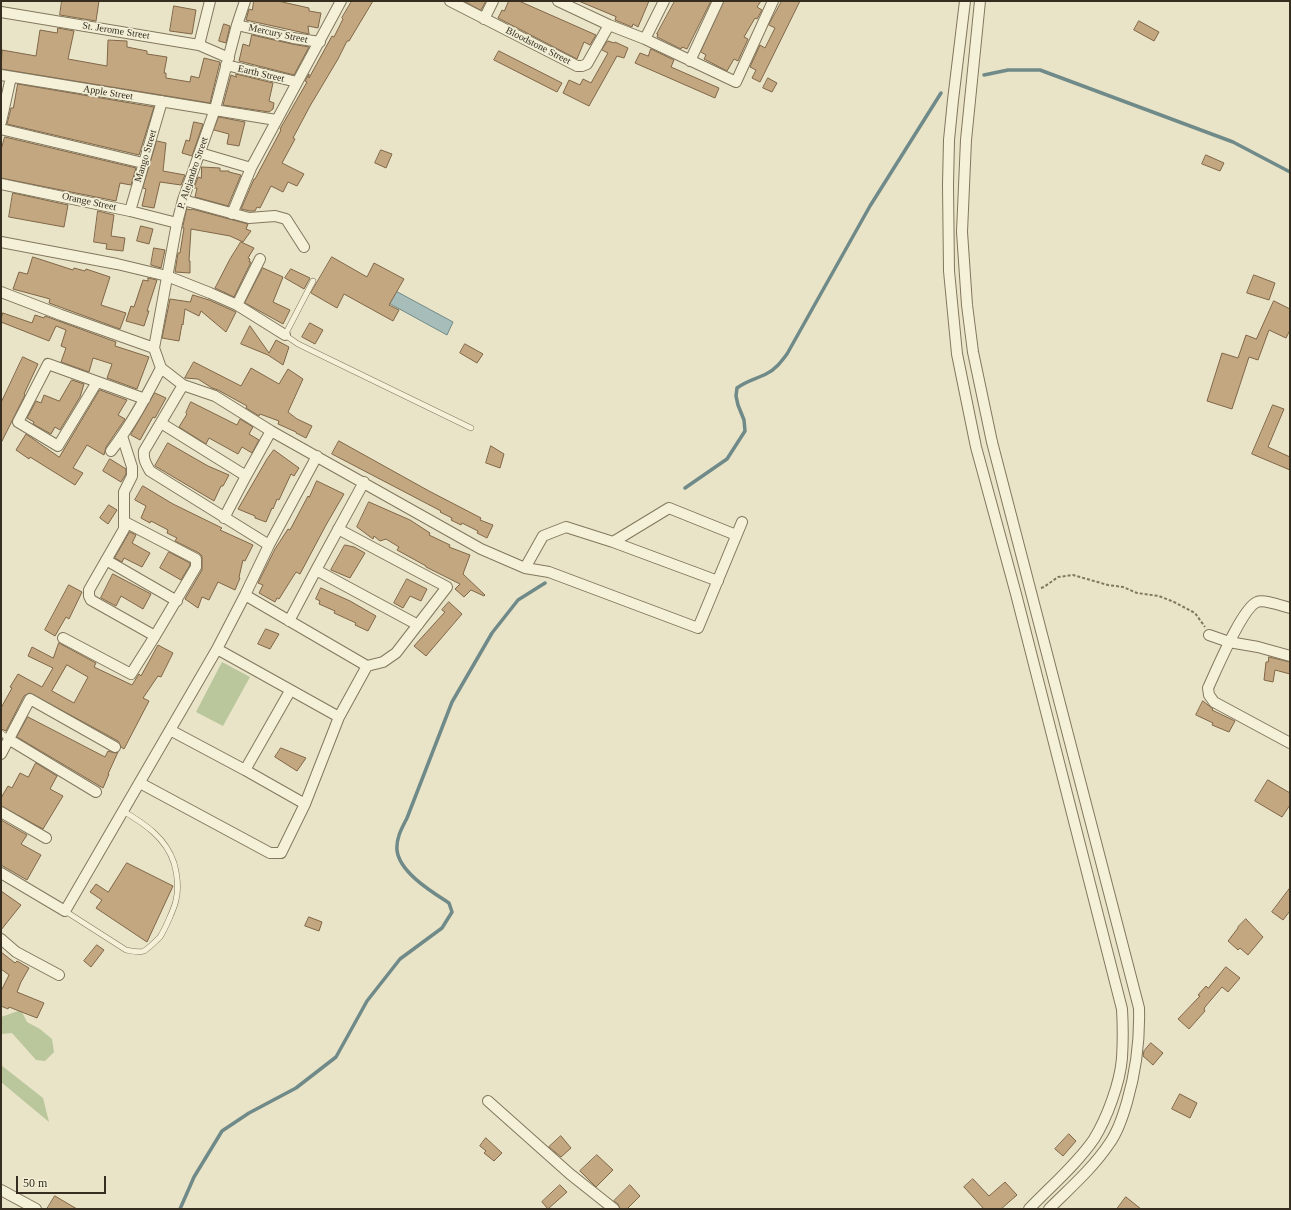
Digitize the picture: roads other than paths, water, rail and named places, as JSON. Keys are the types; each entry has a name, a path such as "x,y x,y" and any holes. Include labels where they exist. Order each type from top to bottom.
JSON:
{"street":[{"path":"199,45 210,1"},
{"name":"P. Alejandro Street","path":"154,348 176,223 215,109 237,25 245,1"},
{"path":"232,214 251,168 320,42 339,1"},
{"name":"Bloodstone Street","path":"450,1 577,66 587,64 610,25"},
{"path":"484,19 493,1"},
{"path":"558,1 645,39 736,82 774,1"},
{"path":"645,39 664,1"},
{"path":"690,61 718,1"},
{"path":"965,1 949,140 948,185 949,271 958,354 976,447 1018,602 1122,1009 1122,1060 1108,1113 1094,1139 1078,1159 1029,1209"},
{"path":"980,1 963,185 962,232 967,305 973,352 992,442 1139,1008 1140,1035 1137,1060 1133,1084 1123,1118 1110,1143 1087,1171 1049,1209"},
{"name":"St. Jerome Street","path":"1,12 199,45 227,62"},
{"name":"Mercury Street","path":"237,25 293,38 320,42"},
{"name":"Earth Street","path":"227,62 297,82"},
{"path":"1,122 6,76"},
{"name":"Apple Street","path":"6,76 276,120"},
{"name":"Mango Street","path":"130,211 162,102"},
{"path":"1,129 143,163"},
{"path":"200,153 251,168"},
{"name":"Orange Street","path":"1,184 130,211 176,223"},
{"path":"183,200 249,218 274,216 286,219 304,247"},
{"path":"1,242 117,264 167,276 237,305 285,334"},
{"path":"237,305 260,259"},
{"path":"1,292 154,348 161,368 183,385 215,396 271,431 481,549 525,568 549,572 698,628 742,522"},
{"path":"97,382 58,446 18,422 48,364 145,399"},
{"path":"111,451 145,399 161,368"},
{"path":"183,385 144,451 144,458 150,471 269,545"},
{"path":"161,423 246,476"},
{"path":"224,518 271,431"},
{"path":"122,436 132,467 132,476 124,492 124,529 89,590 89,596 91,600 155,636"},
{"path":"1,874 65,911 217,649 269,545 317,456"},
{"path":"289,621 364,482"},
{"path":"613,542 669,508 736,535"},
{"path":"63,638 130,674 177,601 196,567 196,559 125,522"},
{"path":"525,568 543,536 566,527 613,542 718,581"},
{"path":"245,595 367,666 383,662 396,653 447,587 338,529"},
{"path":"106,560 177,601"},
{"path":"316,570 418,625"},
{"path":"1290,608 1263,601 1256,602 1247,611 1229,642 1208,688 1209,695 1214,702 1290,743"},
{"path":"1209,635 1229,642 1258,647 1290,656"},
{"path":"217,649 339,717"},
{"path":"140,783 270,854 281,853 305,804 339,717 367,666"},
{"path":"245,770 290,691"},
{"path":"1,754 10,740 30,699 115,746"},
{"path":"170,730 305,804"},
{"path":"10,740 96,792"},
{"path":"1,812 46,838"},
{"path":"1,939 16,952 59,975"},
{"path":"488,1101 570,1174 614,1209"},
{"path":"1,1190 36,1209"}],"lane":[{"path":"313,281 285,334 298,344 471,428"},
{"path":"1,733 10,740"},
{"path":"65,911 126,950 135,952 144,951 161,936 176,902 178,891 174,864 160,839 150,829 123,811"}],"water":[{"path":"392,289 453,322 447,335 385,301"}],"waterway":[{"path":"984,75 1008,70 1040,70 1233,142 1290,172"},
{"path":"685,488 727,459 745,431 744,420 736,396 737,388 772,370 787,354 870,206 941,93"},
{"path":"180,1209 194,1177 222,1131 249,1113 296,1088 336,1057 367,1001 400,959 442,928 452,912 449,903 417,881 404,866 399,858 397,850 398,837 407,818 452,702 492,633 518,600 545,583"}]}
